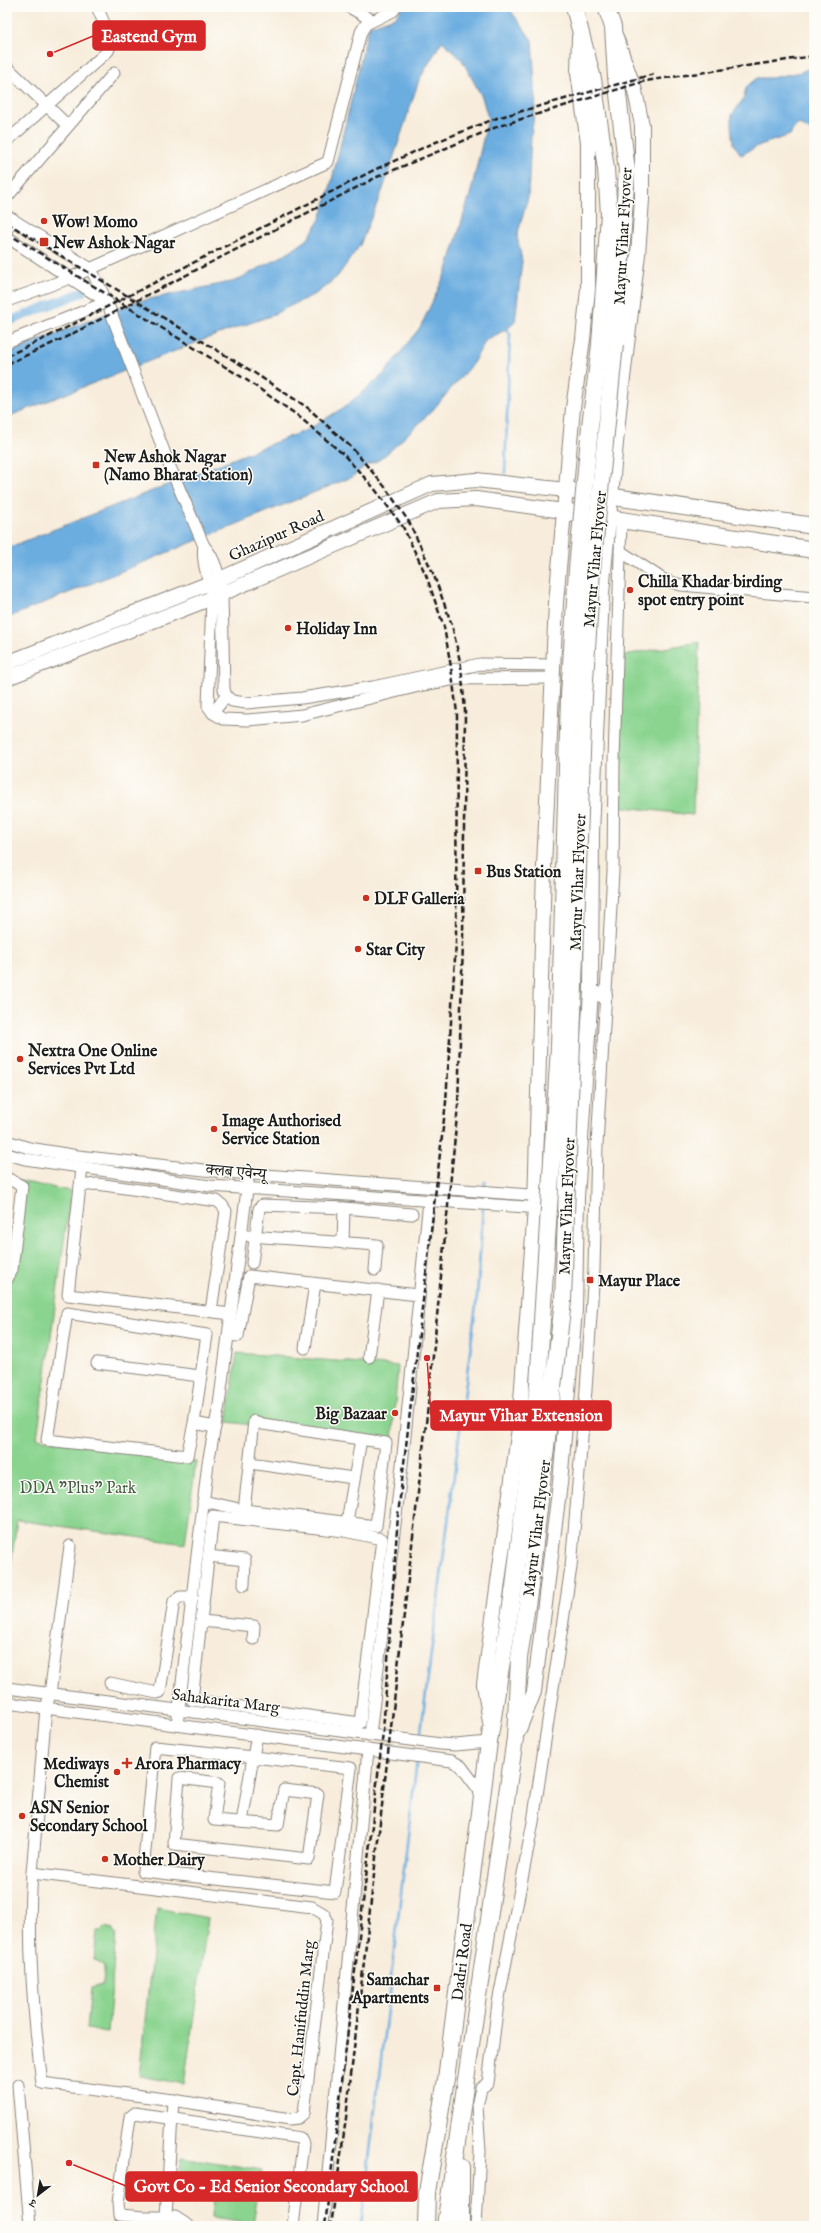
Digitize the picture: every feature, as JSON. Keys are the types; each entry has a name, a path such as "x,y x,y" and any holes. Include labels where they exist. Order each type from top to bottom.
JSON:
{"highway":[{"path":"574,7 580,33"},
{"path":"606,7 613,27"},
{"name":"Mayur Vihar Flyover","path":"515,1738 519,1658 530,1586 563,1301 584,696 592,570 615,344 627,171 616,77 613,27"},
{"name":"Mayur Vihar Flyover","path":"490,1737 514,1586 538,1385 559,1047 569,696 577,569 606,270 609,214 606,168 593,79 580,33"},
{"path":"566,490 612,495 810,525"},
{"path":"563,511 808,549"},
{"name":"Dadri Road","path":"427,2192 446,2079 490,1737"},
{"name":"Dadri Road","path":"461,2105 515,1738"},
{"path":"445,2226 461,2105"},
{"path":"461,2105 461,2226"},
{"path":"418,2226 427,2192"},
{"path":"426,2226 427,2192"}],"main road":[{"path":"515,1738 534,1692 560,1482 575,1310 577,1204 590,992 592,834 602,592 615,520 612,495 619,410 638,254 642,200 642,125 635,91 613,27"},
{"path":"490,1737 484,1684 519,1428 535,1202 544,875 552,672 563,511 573,408 584,339 588,289 588,143 578,73 580,33"},
{"path":"573,408 576,418 582,424 596,429 610,423 619,410"},
{"name":"Ghazipur Road","path":"7,663 432,484 476,480 566,490"},
{"name":"Ghazipur Road","path":"7,678 217,596 438,501 476,499 563,511"},
{"path":"590,992 605,996"},
{"path":"528,1308 537,1296 549,1291 562,1295 575,1310"}],"street":[{"path":"7,141 47,107 110,48 112,41 97,7"},
{"path":"349,7 372,20"},
{"path":"7,301 91,269 328,162 361,32 366,24 395,9"},
{"path":"7,66 68,126"},
{"path":"7,197 114,73"},
{"path":"9,221 91,269 108,306 170,467 204,546 202,557 214,577 217,596 224,689 226,696 232,701 246,703 302,698 373,687 480,664 552,672"},
{"path":"7,237 70,278 108,306"},
{"path":"7,342 108,306"},
{"path":"476,2226 480,2151 477,2106 481,2088 488,2083 498,2003 533,1822 571,1567 586,1390 594,1270 597,1145 613,872 614,762 620,551 615,520"},
{"path":"620,551 664,580 681,585 814,597"},
{"path":"217,596 208,706 213,713 228,720 294,716 423,685 456,680 552,672"},
{"path":"213,713 226,696"},
{"name":"क्लब एवेन्यू","path":"7,1141 30,1148 78,1156 249,1174 496,1192 535,1202"},
{"name":"क्लब एवेन्यू","path":"7,1154 25,1159 82,1168 210,1186 496,1206 535,1202"},
{"path":"82,1168 68,1295 231,1314"},
{"path":"177,1725 203,1501 231,1314 249,1174"},
{"path":"7,1178 22,1186 12,1270 7,1279"},
{"path":"80,1186 97,1184 217,1201 222,1205 226,1211 211,1312"},
{"path":"370,1735 402,1465 418,1295 429,1201"},
{"path":"535,1202 577,1204"},
{"name":"क्लब एवेन्यू","path":"252,1263 258,1208 262,1205 344,1208 412,1214"},
{"path":"344,1208 344,1243"},
{"path":"241,1235 377,1245 375,1270"},
{"path":"228,1335 238,1336 249,1276 418,1295"},
{"path":"306,1348 315,1284"},
{"path":"369,1357 378,1290"},
{"path":"67,1313 207,1335 194,1423 187,1456 47,1440 67,1313"},
{"path":"97,1363 200,1376"},
{"path":"203,1501 244,1510 376,1526 386,1443 263,1424 254,1421 244,1510"},
{"path":"194,1423 215,1427"},
{"path":"347,1522 353,1478 361,1439"},
{"path":"250,1463 353,1478"},
{"path":"179,1705 192,1700 360,1724 382,1539 344,1531 213,1516 192,1700"},
{"path":"201,1522 212,1524"},
{"name":"Capt. Hanifuddin Marg","path":"32,1873 312,1907 324,1914 327,1920 304,2114 298,2118 290,2119 173,2100 42,2082 33,2005 30,1907 32,1873 46,1708 50,1694 70,1546"},
{"path":"208,1556 246,1560 244,1585"},
{"path":"110,1683 157,1694 161,1691 174,1601 180,1597 193,1597"},
{"path":"201,1621 254,1626 253,1639"},
{"name":"Sahakarita Marg","path":"7,1688 50,1694 179,1705 370,1735 441,1744 455,1745 490,1737"},
{"name":"Sahakarita Marg","path":"7,1702 452,1761 461,1766 482,1794"},
{"path":"242,1822 257,1735"},
{"path":"156,1747 253,1757 351,1768 335,1892 143,1872 156,1747"},
{"path":"323,2226 368,1750"},
{"path":"179,1778 219,1783 214,1820 242,1822 278,1825 284,1790 318,1794 309,1859 294,1858 174,1844 179,1778"},
{"path":"18,2085 30,2226"},
{"path":"166,2217 173,2100"},
{"path":"189,2226 175,2217 145,2218 119,2215 118,2203 132,2115 135,2113 300,2138 303,2144 293,2226"}],"green space":[{"path":"699,642 693,815 616,806 624,655"},
{"name":"DDA \"Plus\" Park","path":"19,1181 71,1191 37,1438 196,1462 185,1544 17,1520 7,1594 7,1299"},
{"path":"237,1353 398,1366 392,1441 227,1422"},
{"path":"157,1908 208,1918 184,2084 139,2076"},
{"path":"104,1927 113,1929 113,1932 116,1934 108,2032 87,2029 91,1988 103,1985 104,1966 94,1960 97,1931 102,1931"},
{"path":"182,2157 262,2170 253,2224 212,2218 214,2200 177,2195"}],"water":[{"path":"403,7 508,7 532,40 536,100 531,137 528,198 517,236 522,261 515,322 507,329 486,340 473,363 431,412 379,460 365,466 352,477 7,618 7,548 309,429 346,406 384,374 421,326 447,270 471,191 488,118 482,97 462,60 442,41 419,80 383,189 360,245 337,277 317,293 270,316 208,338 7,417 7,353 136,302 235,281 290,252 308,239 320,219 329,192 369,26 395,17"},
{"path":"814,66 814,133 799,124 794,128 790,135 760,145 741,155 734,144 732,115 744,98 746,87 757,78 771,78 801,72"}],"waterway":[{"path":"7,322 83,292"},
{"path":"505,473 510,334 506,326"},
{"path":"485,1182 485,1189"},
{"path":"420,1739 477,1297 483,1208"},
{"path":"361,2226 417,1760"}],"railway":[{"path":"7,364 64,338 377,177 499,126 645,81 814,56"},
{"path":"7,356 60,331 374,170 436,142 497,118 654,74"},
{"path":"7,223 253,372 308,408 352,448 385,487 409,522 433,573 452,625 461,666 465,711 463,942 458,1106 428,1406 346,2118 331,2226"},
{"path":"7,233 245,379 297,415 343,454 374,488 403,527 426,575 444,627 451,667 457,713 456,942 446,1102 398,1515 383,1732 325,2226"}],"place":[{"name":"Eastend Gym","path":"50,54"},
{"name":"Wow! Momo","path":"44,221"},
{"name":"New Ashok Nagar","path":"44,242"},
{"name":"New Ashok Nagar (Namo Bharat Station)","path":"96,465"},
{"name":"Chilla Khadar birding spot entry point","path":"630,590"},
{"name":"Holiday Inn","path":"288,628"},
{"name":"Bus Station","path":"478,871"},
{"name":"DLF Galleria","path":"366,898"},
{"name":"Star City","path":"358,949"},
{"name":"Nextra One Online Services Pvt Ltd","path":"20,1059"},
{"name":"Image Authorised Service Station","path":"214,1129"},
{"name":"Mayur Place","path":"590,1280"},
{"name":"Mayur Vihar Extension","path":"427,1358"},
{"name":"Big Bazaar","path":"395,1413"},
{"name":"Arora Pharmacy","path":"127,1763"},
{"name":"Mediways Chemist","path":"117,1772"},
{"name":"ASN Senior Secondary School","path":"22,1816"},
{"name":"Mother Dairy","path":"105,1859"},
{"name":"Samachar Apartments","path":"437,1988"},
{"name":"Govt Co - Ed Senior Secondary School","path":"69,2163"}]}
